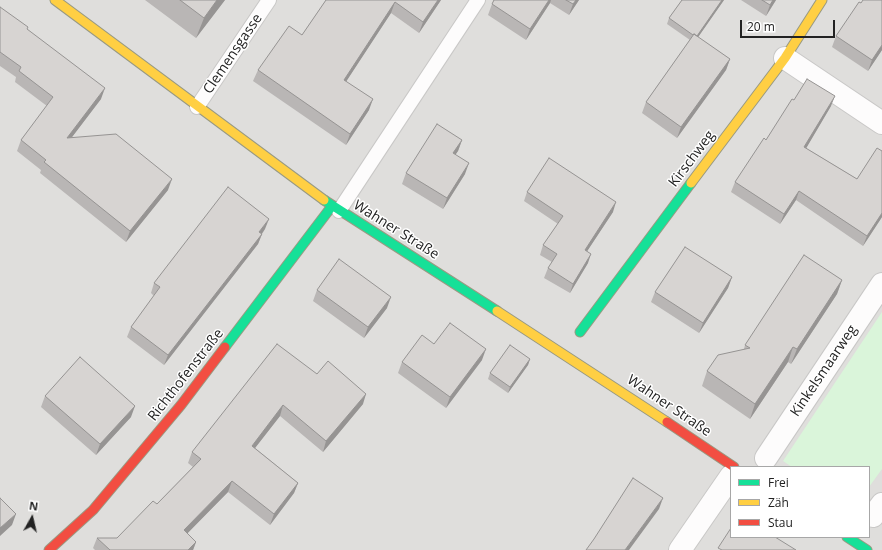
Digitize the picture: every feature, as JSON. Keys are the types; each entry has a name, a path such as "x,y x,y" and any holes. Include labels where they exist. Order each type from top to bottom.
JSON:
{"street":[{"name":"Wahner Straße","path":"54,0 196,107 336,209 567,355 733,466"},
{"name":"Kirschweg","path":"580,332 785,58 822,0"},
{"path":"785,58 882,123"},
{"name":"Richthofenstraße","path":"49,550 93,510 176,411 336,209"},
{"name":"Kinkelsmaarweg","path":"766,458 882,284"},
{"path":"680,550 730,477"},
{"path":"849,538 868,550"}],"lane":[{"name":"Clemensgasse","path":"196,107 269,0"},
{"path":"336,209 478,0"}],"shaded area":[{"path":"0,0 882,0 882,550 0,550"}],"green space":[{"path":"882,312 882,469 870,486 870,466 790,466 783,461"}],"building":[{"path":"180,0 217,0 204,18"},
{"path":"326,0 438,0 423,22 395,2 344,80 373,99 350,134 258,70 289,26 302,35"},
{"path":"494,0 549,0 530,29 492,4"},
{"path":"566,0 576,0 573,4"},
{"path":"682,0 722,0 697,36 694,34 693,35 669,18"},
{"path":"762,0 773,0 770,5"},
{"path":"863,0 882,0 882,45 872,60 836,36 859,2 861,3"},
{"path":"0,7 28,27 27,29 105,88 67,138 116,134 172,179 130,231 44,162 46,160 21,140 53,97 19,71 21,67 0,52"},
{"path":"694,34 730,59 681,127 646,102"},
{"path":"807,79 835,96 804,147 857,179 877,148 882,151 882,213 867,236 799,191 784,214 735,182 764,138 766,140 792,99 794,100"},
{"path":"437,124 462,140 453,153 469,163 447,198 406,173"},
{"path":"549,158 616,202 585,250 591,254 573,284 548,268 557,254 543,245 563,216 527,192"},
{"path":"228,187 269,219 259,232 262,234 168,355 131,327 160,287 154,283"},
{"path":"685,247 732,277 703,323 655,292"},
{"path":"804,255 842,280 797,349 793,347 755,404 707,371 718,355 750,348 745,345"},
{"path":"339,259 391,297 368,327 317,290"},
{"path":"450,323 486,349 450,397 402,362 422,335 434,344"},
{"path":"277,344 317,374 328,361 366,394 326,441 283,405 252,446 298,483 274,514 232,481 184,530 196,542 188,550 110,550 97,538 117,538 153,501 157,504 201,459 192,452"},
{"path":"510,345 530,359 510,387 490,373"},
{"path":"80,357 135,406 100,444 45,396"},
{"path":"633,478 663,498 625,550 586,550 594,539"},
{"path":"0,498 16,514 0,528"},
{"path":"730,530 730,538 777,538 796,550 722,550 718,548"}],"traffic: fast":[{"path":"580,332 691,183"},
{"path":"324,200 497,311"},
{"path":"225,347 332,206"},
{"path":"849,538 867,550"}],"traffic: slow":[{"path":"55,0 324,200"},
{"path":"691,183 785,58 822,0"},
{"path":"497,311 667,422"}],"traffic: jam":[{"path":"49,550 93,510 181,405 225,347"},
{"path":"667,422 733,466"}]}
